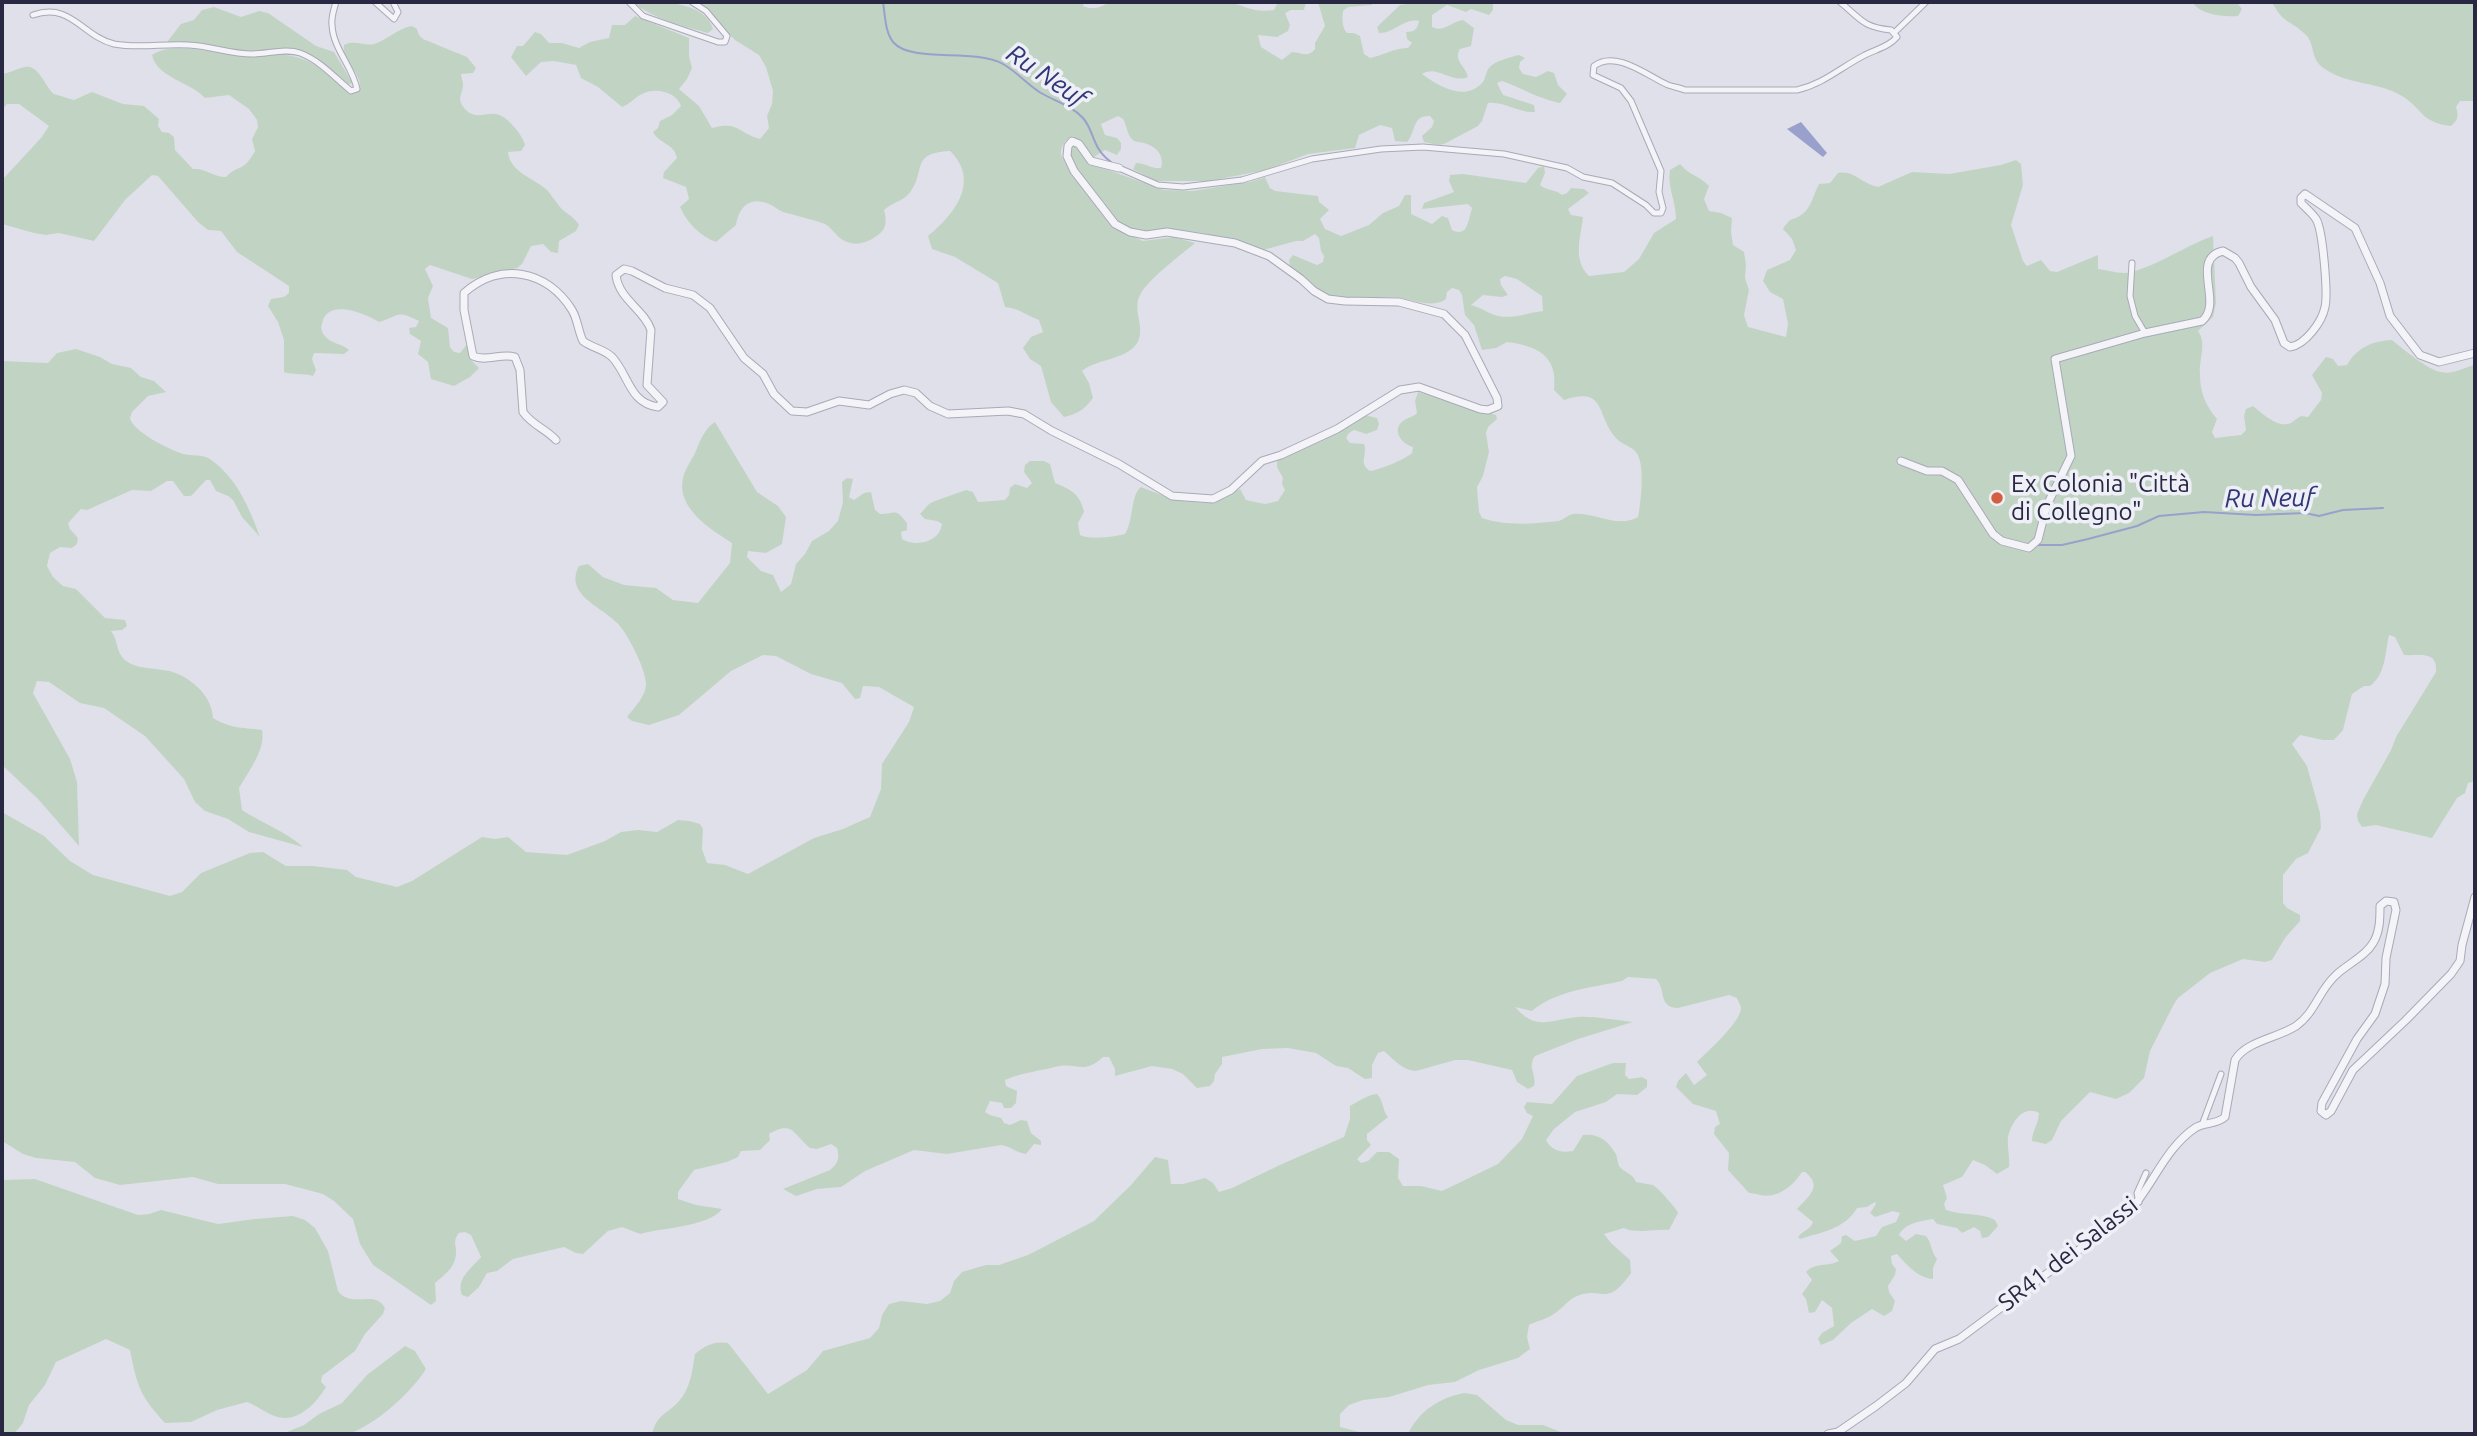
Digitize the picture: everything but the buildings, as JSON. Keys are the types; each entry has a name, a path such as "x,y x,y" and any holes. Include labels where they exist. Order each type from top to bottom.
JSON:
{"street":[{"path":"33,15 44,12 64,14 99,37 113,43 137,47 188,45 242,54 298,53 334,75 351,91 357,89 355,81 340,54 332,25 336,2"},
{"path":"375,2 394,19 398,12 393,2"},
{"path":"629,2 643,16 718,42 725,42 727,36 706,11 692,2"},
{"path":"1840,2 1873,28 1895,32"},
{"path":"1895,32 1926,2"},
{"path":"556,440 523,412 520,370 515,357 507,354 478,359 473,356 464,310 464,293 491,277 505,273 527,274 549,287 571,308 583,341 608,353 620,367 632,392 648,406 658,407 663,402 647,385 646,376 652,330 649,322 620,290 616,275 624,269 665,288 692,295 710,308 744,358 763,374 774,394 792,411 807,412 839,401 869,405 904,390 916,393 930,406 948,414 1008,411 1024,414 1119,464 1172,496 1213,499 1231,490 1262,461 1337,429 1401,390 1419,387 1488,410 1498,406 1497,398 1469,342 1455,323 1444,314 1399,302 1328,299 1269,256 1235,243 1167,232 1146,235 1130,232 1115,224 1074,172 1067,156 1068,146 1072,141 1079,144 1091,161 1119,168 1158,185 1183,187 1242,180 1312,159 1381,149 1423,147 1504,154 1567,168 1583,177 1612,183 1654,213 1661,213 1661,171 1658,163 1627,95 1621,88 1593,75 1592,70 1599,62 1631,65 1668,85 1685,90 1797,89 1812,86 1891,43 1897,37 1895,32"},
{"path":"1902,461 1927,471 1942,471 1958,480 1993,534 2001,541 2029,548 2038,540 2047,505 2071,456 2054,359 2145,333 2202,321 2211,308 2207,272 2209,260 2216,253 2223,251 2239,263 2250,287 2275,320 2286,345 2290,348 2298,345 2322,318 2326,300 2321,233 2317,220 2301,203 2301,196 2306,194 2347,222 2359,234 2380,283 2390,316 2420,355 2439,362 2475,353"},
{"path":"2132,263 2130,296 2135,316 2145,333"},
{"name":"SR41 dei Salassi","path":"1828,1434 1838,1432 1876,1406 1906,1383 1935,1349 1959,1339 2111,1227 2139,1202 2178,1144 2194,1128 2213,1124 2225,1117 2238,1054 2298,1025 2314,1009 2334,976 2373,943 2380,923 2380,906 2386,901 2394,902 2396,910 2386,958 2385,984 2375,1014 2357,1039 2322,1103 2321,1111 2326,1115 2331,1111 2353,1070 2406,1020 2451,974 2460,961 2475,897"},
{"path":"2202,1125 2221,1074"},
{"path":"2139,1202 2137,1193 2146,1173"}],"green space":[{"path":"633,2 668,3 691,8 701,13 713,29 708,33 669,21"},
{"path":"697,2 1084,2 1083,6 1093,8 1109,2 1229,2 1267,11 1274,10 1278,2 1306,2 1304,10 1285,13 1290,25 1288,31 1277,37 1258,35 1261,47 1282,60 1292,52 1307,54 1315,49 1315,43 1325,26 1318,2 1371,2 1372,5 1348,7 1343,11 1345,31 1360,36 1364,54 1370,58 1408,48 1412,43 1407,39 1406,32 1415,30 1419,21 1408,22 1384,33 1379,33 1377,27 1400,5 1418,2 1493,2 1493,10 1489,15 1471,9 1466,12 1447,5 1432,15 1432,27 1436,29 1463,20 1474,28 1471,46 1460,49 1458,53 1468,77 1456,78 1433,71 1422,74 1444,87 1460,92 1467,91 1482,83 1491,66 1519,55 1525,58 1520,62 1519,68 1523,74 1536,77 1548,71 1554,73 1558,85 1567,94 1560,103 1502,81 1497,83 1503,95 1534,105 1535,112 1488,103 1478,126 1438,145 1424,142 1422,136 1432,127 1434,121 1430,116 1424,116 1417,121 1407,142 1395,141 1392,128 1380,125 1359,135 1355,148 1308,154 1266,170 1209,181 1155,181 1133,169 1136,163 1161,168 1162,159 1152,146 1131,138 1123,119 1118,116 1101,124 1105,135 1117,138 1121,143 1117,155 1105,150 1094,157 1073,136 1064,144 1061,155 1071,174 1115,228 1143,241 1174,237 1195,243 1157,275 1140,295 1137,308 1140,335 1134,347 1122,355 1082,371 1093,398 1081,410 1064,417 1051,402 1041,366 1030,359 1023,348 1031,337 1043,332 1039,320 1019,310 1005,307 998,283 955,257 932,249 928,236 955,208 964,186 959,162 950,151 937,152 924,159 911,191 884,210 884,229 866,242 846,242 825,224 756,201 743,208 736,225 716,242 699,233 683,213 680,207 689,199 686,187 663,178 664,172 677,158 673,149 653,132 660,121 681,106 674,97 664,92 652,91 622,107 598,87 581,78 576,65 554,61 541,62 526,76 511,57 517,46 523,46 535,32 541,34 549,43 562,43 579,48 590,42 609,38 612,25 625,25 635,16 689,38 692,68 679,89 699,106 712,128 733,127 760,139 769,128 767,116 772,104 773,91 766,67 759,55 735,40"},
{"path":"2192,2 2232,2 2242,9 2238,16 2219,15 2201,10"},
{"path":"2272,2 2475,2 2475,101 2460,101 2456,107 2458,115 2451,126 2433,122 2393,91 2332,73 2318,63 2306,35 2284,18"},
{"path":"214,7 241,17 259,11 268,13 316,46 334,52 351,84 298,50 245,51 188,42 167,42 181,24 194,20 202,10"},
{"path":"412,26 423,39 467,57 476,68 473,73 461,74 462,105 475,115 500,115 514,126 525,145 521,151 508,152 513,165 546,189 579,225 576,231 559,241 558,253 551,252 543,244 531,246 517,268 472,279 430,265 425,269 433,286 428,298 431,318 448,328 450,347 454,352 460,353 468,343 470,359 479,368 454,386 431,379 428,362 418,354 421,341 410,334 409,328 416,327 419,321 401,314 379,322 358,312 341,309 327,314 321,327 327,339 349,350 344,354 314,353 312,359 316,370 313,376 284,372 284,340 278,322 268,306 271,299 284,297 289,293 289,286 237,252 221,231 208,230 198,222 158,176 152,175 125,200 94,241 59,233 34,233 2,224 2,180 49,126 19,104 7,104 2,110 2,74 30,67 38,72 54,94 74,100 92,92 123,104 144,106 159,119 158,126 162,132 174,137 175,150 193,169 226,177 247,163 255,151 252,139 258,127 257,120 249,109 229,95 205,98 160,69 152,55 184,48 243,56 292,56 316,66 350,94 360,90 360,84 346,57 344,45 373,44"},
{"path":"1074,145 1089,163 1164,190 1192,191 1265,177 1270,188 1275,191 1318,196 1319,202 1329,210 1320,219 1325,229 1341,236 1369,225 1383,213 1399,206 1405,195 1411,195 1411,214 1432,224 1442,216 1448,218 1452,230 1461,232 1472,208 1468,204 1422,209 1424,203 1454,192 1449,181 1450,175 1463,174 1526,183 1538,168 1544,166 1545,173 1540,185 1543,187 1562,195 1571,188 1584,189 1589,193 1568,209 1571,215 1583,217 1579,255 1589,276 1624,272 1639,259 1654,233 1676,219 1669,176 1670,170 1680,164 1709,186 1704,199 1709,211 1732,218 1733,245 1744,252 1746,265 1745,278 1749,290 1744,315 1748,327 1786,337 1788,324 1783,299 1770,292 1763,281 1767,270 1790,260 1796,250 1792,239 1783,229 1790,220 1807,209 1819,184 1830,183 1838,173 1853,175 1878,187 1912,172 1949,174 2016,160 2021,164 2023,185 2011,225 2027,266 2041,260 2050,271 2057,272 2098,255 2098,269 2128,273 2213,236 2216,303 2213,317 2198,331 2202,346 2201,387 2206,403 2217,419 2212,432 2215,438 2241,435 2246,430 2246,409 2253,406 2281,424 2291,423 2301,416 2308,417 2321,400 2322,393 2312,375 2326,357 2333,359 2338,366 2347,365 2361,349 2378,342 2392,340 2423,363 2445,373 2475,365 2475,781 2468,783 2465,793 2457,798 2432,838 2376,825 2362,827 2358,821 2357,814 2363,800 2396,737 2436,672 2436,665 2431,657 2404,655 2395,637 2389,635 2379,676 2370,686 2364,686 2352,694 2343,730 2334,740 2300,735 2292,744 2307,766 2320,813 2321,828 2308,853 2296,859 2283,875 2283,903 2300,915 2300,921 2285,938 2272,960 2265,962 2243,959 2210,973 2178,998 2150,1051 2144,1078 2129,1093 2116,1099 2090,1092 2061,1121 2052,1140 2046,1144 2032,1141 2039,1113 2028,1111 2019,1116 2008,1137 2009,1167 1997,1174 1973,1160 1962,1177 1943,1185 1947,1198 1944,1204 1946,1210 1990,1218 1995,1220 1998,1226 1988,1237 1982,1238 1980,1231 1974,1227 1962,1233 1957,1228 1937,1224 1933,1219 1905,1228 1899,1235 1906,1241 1916,1234 1928,1239 1937,1259 1933,1268 1933,1279 1918,1274 1897,1254 1891,1256 1896,1269 1888,1286 1895,1301 1892,1311 1884,1316 1872,1309 1851,1323 1833,1340 1821,1345 1818,1339 1822,1333 1834,1326 1832,1308 1822,1300 1815,1312 1809,1313 1802,1294 1812,1280 1806,1272 1813,1267 1839,1261 1830,1251 1841,1243 1842,1236 1846,1235 1855,1241 1876,1236 1882,1227 1896,1222 1900,1213 1893,1211 1875,1217 1870,1213 1875,1202 1867,1207 1857,1208 1846,1221 1825,1232 1800,1239 1798,1237 1813,1222 1797,1209 1810,1195 1814,1186 1805,1172 1778,1193 1766,1196 1749,1193 1728,1170 1729,1153 1714,1134 1715,1127 1720,1124 1716,1111 1693,1104 1676,1087 1686,1073 1694,1085 1707,1075 1697,1062 1729,1029 1741,1006 1737,998 1729,995 1678,1008 1671,1007 1667,1005 1656,979 1628,977 1622,981 1563,994 1532,1011 1515,1007 1536,1022 1584,1017 1633,1022 1535,1056 1532,1064 1534,1086 1528,1089 1517,1082 1512,1070 1468,1060 1455,1060 1416,1071 1402,1067 1384,1051 1378,1053 1372,1065 1372,1078 1365,1079 1348,1068 1336,1066 1316,1053 1288,1048 1262,1049 1222,1057 1222,1064 1210,1086 1197,1088 1183,1074 1152,1066 1115,1076 1115,1069 1109,1057 1103,1057 1090,1066 1062,1066 1005,1080 1006,1086 1017,1091 1016,1103 1011,1108 1004,1108 1002,1103 990,1101 985,1112 1010,1125 1021,1120 1027,1121 1031,1133 1041,1141 1041,1145 1034,1144 1026,1154 1001,1145 947,1154 914,1150 865,1171 841,1187 817,1189 796,1196 783,1189 830,1170 837,1163 838,1151 831,1144 817,1149 810,1148 792,1130 783,1128 769,1134 770,1140 760,1150 741,1151 738,1157 727,1162 694,1170 678,1192 678,1199 722,1209 716,1215 695,1223 640,1234 622,1227 608,1231 583,1254 564,1247 513,1259 497,1271 487,1273 479,1287 468,1297 462,1295 461,1284 481,1257 471,1235 459,1233 455,1241 455,1260 435,1283 436,1301 431,1305 373,1265 360,1244 353,1219 323,1194 285,1184 218,1184 193,1177 120,1185 95,1178 75,1162 36,1158 23,1154 2,1141 2,812 44,836 70,861 93,875 170,896 182,892 201,873 250,853 263,852 286,866 347,870 356,877 397,887 412,881 482,837 508,837 526,852 567,855 621,832 657,832 678,820 700,824 703,829 702,849 707,863 725,865 748,874 814,838 870,817 881,789 882,764 909,722 914,707 879,687 863,686 860,698 855,699 842,683 811,674 776,656 763,655 731,671 679,715 649,725 627,717 644,693 646,684 643,670 620,627 580,592 576,576 579,566 588,564 603,577 624,585 656,588 673,600 698,603 730,563 732,543 697,516 685,499 682,489 687,468 703,436 715,422 757,492 778,506 786,517 782,544 766,553 748,551 747,557 761,571 773,575 781,592 791,584 796,564 812,541 829,531 838,521 843,502 842,482 847,478 853,479 849,497 854,500 871,492 875,510 880,514 898,513 907,523 907,530 901,532 902,539 920,543 932,539 942,524 925,519 920,514 929,504 966,490 973,492 978,502 1005,500 1010,488 1015,484 1027,488 1032,483 1024,472 1025,465 1030,461 1044,461 1050,464 1055,483 1071,491 1080,501 1084,512 1078,523 1080,535 1096,538 1115,536 1125,534 1135,496 1141,487 1174,500 1205,503 1219,500 1240,489 1246,500 1265,504 1278,501 1285,490 1277,461 1321,441 1364,415 1377,418 1377,430 1366,434 1354,430 1346,438 1350,443 1364,444 1366,468 1370,471 1398,461 1412,453 1413,447 1401,439 1398,431 1401,423 1417,413 1415,401 1418,392 1496,415 1497,419 1488,427 1486,433 1489,452 1483,476 1477,487 1482,518 1520,524 1558,521 1573,514 1614,521 1638,517 1641,496 1639,458 1635,451 1615,437 1594,399 1577,397 1564,400 1554,390 1553,369 1549,361 1528,346 1507,342 1496,348 1482,350 1474,325 1465,315 1459,290 1452,288 1447,292 1446,299 1434,303 1394,297 1334,297 1318,289 1290,267 1289,260 1293,255 1317,265 1323,262 1319,238 1315,234 1303,241 1263,250 1203,233 1132,229 1116,221 1077,169 1070,155","holes":["1505,276 1517,279 1542,296 1543,311 1504,317 1471,305 1483,295 1508,295 1500,279"]},
{"path":"76,349 112,364 131,368 141,377 154,381 166,392 148,396 132,412 132,423 144,434 170,449 183,454 207,457 228,475 241,494 260,537 242,517 233,500 216,491 210,480 206,480 191,496 184,496 173,481 167,481 151,491 132,490 87,510 81,509 68,523 78,538 77,544 72,548 60,547 50,553 47,566 53,577 63,586 76,589 105,618 125,620 127,626 122,630 111,631 125,660 137,666 178,674 191,681 206,697 213,718 220,722 262,730 262,745 239,788 242,810 289,836 303,847 249,832 228,819 205,811 195,802 184,779 145,736 104,708 80,703 49,682 37,681 33,693 70,759 77,782 79,846 38,799 2,765 2,361 48,363 57,353"},
{"path":"1613,1063 1626,1063 1625,1075 1629,1079 1642,1077 1647,1080 1647,1087 1637,1095 1617,1094 1606,1102 1575,1112 1554,1129 1546,1140 1554,1149 1565,1152 1573,1151 1583,1135 1594,1135 1602,1139 1616,1154 1621,1168 1636,1182 1653,1185 1674,1207 1678,1213 1669,1230 1640,1231 1624,1228 1604,1234 1630,1260 1631,1273 1615,1291 1575,1297 1551,1316 1529,1325 1527,1337 1530,1349 1518,1358 1479,1370 1455,1382 1428,1385 1349,1405 1340,1414 1340,1427 1367,1434 652,1434 660,1418 683,1396 695,1354 707,1346 728,1343 768,1394 807,1370 823,1351 870,1338 879,1328 882,1315 889,1304 901,1301 927,1304 940,1301 950,1293 954,1281 962,1272 986,1265 999,1265 1028,1255 1094,1221 1155,1157 1168,1160 1171,1184 1205,1178 1213,1183 1219,1192 1344,1137 1350,1119 1350,1106 1377,1094 1388,1117 1367,1134 1371,1145 1357,1159 1361,1163 1368,1161 1377,1152 1389,1152 1399,1159 1398,1178 1403,1186 1421,1186 1442,1191 1498,1164 1522,1139 1533,1116 1527,1113 1524,1107 1527,1102 1552,1104 1577,1076"},
{"path":"35,1179 138,1215 161,1210 218,1224 293,1216 305,1220 315,1228 328,1251 338,1291 349,1299 369,1299 381,1303 385,1308 383,1314 365,1334 355,1351 322,1376 321,1382 326,1387 310,1407 296,1416 280,1418 247,1402 217,1410 191,1422 165,1423 141,1390 130,1350 106,1339 56,1362 45,1385 29,1405 23,1423 14,1434 2,1434 2,1180"},
{"path":"405,1346 415,1351 426,1369 391,1408 369,1424 348,1434 282,1434 304,1425 342,1403 367,1375"},
{"path":"1465,1393 1477,1395 1506,1420 1518,1425 1543,1425 1566,1434 1408,1434 1418,1418 1431,1406"}],"water":[{"path":"1801,122 1827,153 1823,157 1787,129"}],"waterway":[{"name":"Ru Neuf","path":"883,2 887,29 894,43 915,52 977,57 1003,64 1041,93 1079,114 1087,123 1100,151 1111,162"},
{"name":"Ru Neuf","path":"2037,545 2062,545 2088,539 2137,526 2159,516 2204,512 2256,515 2305,513 2319,516 2343,510 2383,508"}],"place":[{"name":"Ex Colonia \"Città di Collegno\"","path":"1997,498"}]}
